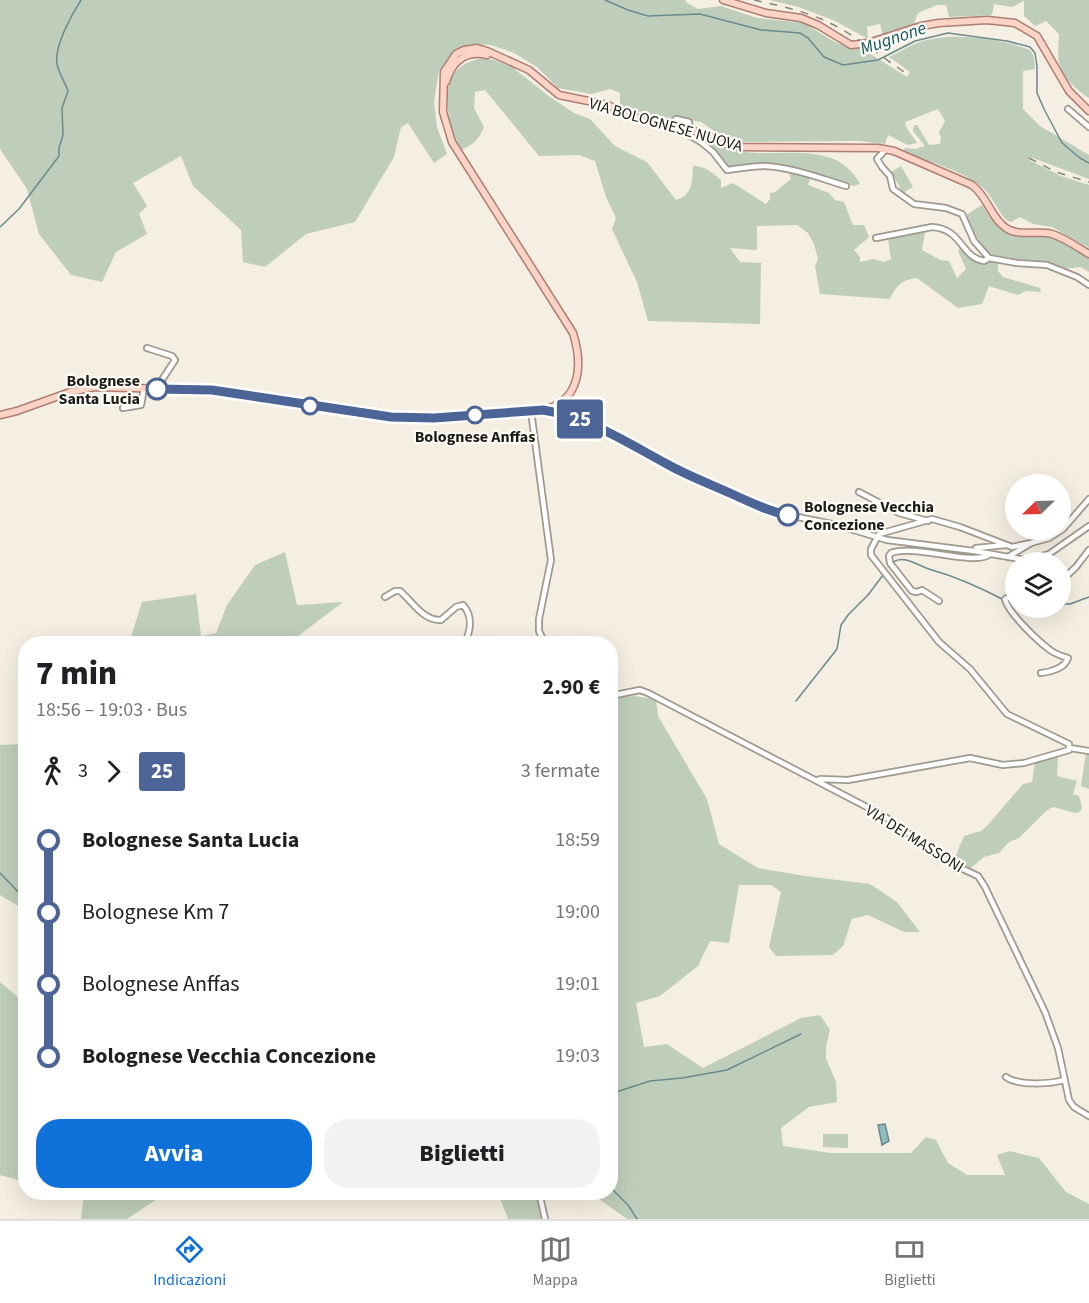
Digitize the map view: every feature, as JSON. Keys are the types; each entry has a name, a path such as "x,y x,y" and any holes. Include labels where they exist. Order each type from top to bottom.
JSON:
{"main road":[{"path":"723,0 766,13 801,18 818,25 851,45 939,23 987,20 1015,23 1037,36 1069,91 1089,111"},
{"name":"VIA BOLOGNESE NUOVA","path":"560,408 571,392 578,373 578,353 573,333 452,142 446,127 442,100 449,71 465,56 479,53 508,60 530,70 558,96 608,105 640,119 690,128 729,145 742,147 850,146 886,149 972,185 982,193 998,220 1007,229 1016,232 1050,234 1062,238 1089,254"},
{"path":"0,415 84,387 212,390 391,417 434,418 560,408"}],"street":[{"path":"1068,109 1089,127"},
{"path":"672,124 676,119 683,120 689,122 690,128"},
{"path":"682,126 684,132 713,152 727,170 760,166 773,167 846,186"},
{"path":"886,149 877,159 890,176 893,189 914,204 946,208 962,214 974,241 989,258 1047,265 1077,277 1089,285"},
{"path":"876,238 932,227 941,228 950,231 975,258 984,261 989,258"},
{"path":"147,348 172,356 175,360 156,389"},
{"path":"123,408 141,405 144,388"},
{"path":"560,408 667,464 760,508 837,525 877,537 1005,557"},
{"path":"531,411 551,560 539,619 541,636"},
{"path":"859,492 899,513 928,521"},
{"path":"1070,748 1069,744 1059,738 1007,714 970,669 939,642 871,555 871,549 879,534 932,519 960,527 1006,546 1032,543 1049,538 1063,529 1089,499"},
{"path":"1052,552 1089,526"},
{"path":"1016,552 1032,543"},
{"path":"976,548 1006,546"},
{"path":"939,601 922,590 912,591 890,563 891,553 918,550 979,560 990,554"},
{"path":"1071,572 1089,550"},
{"path":"385,597 395,591 400,591 421,612 435,621 441,620 456,607 463,605 470,619 467,636"},
{"path":"1016,618 1051,651 1068,658 1067,662 1055,670 1041,673"},
{"name":"VIA DEI MASSONI","path":"618,694 640,690 648,693 884,816 952,864 978,876 1045,1012 1058,1048 1064,1080 1074,1107 1089,1116"},
{"path":"818,780 820,778 848,780 970,758 1003,765 1024,763 1070,748 1089,751"},
{"path":"1006,1077 1011,1081 1042,1083 1064,1080"},
{"path":"541,1200 545,1219"}],"green space":[{"path":"0,0 685,0 698,9 721,6 757,18 804,23 833,41 847,47 861,48 907,77 910,72 889,57 919,42 935,38 963,37 1005,42 1030,50 1034,57 1035,69 1023,71 1023,109 1040,126 1089,155 1089,179 1030,157 1029,160 1061,176 1089,185 1089,248 1052,227 1033,224 1020,217 1011,222 1006,220 984,189 967,177 903,152 905,148 915,149 925,146 913,131 914,125 917,125 929,145 940,144 939,132 945,121 938,109 905,122 906,128 917,143 908,145 888,135 885,144 858,141 736,142 723,137 701,122 677,118 669,120 620,106 620,93 610,89 591,94 558,88 537,67 514,53 491,45 471,44 455,53 439,71 434,101 437,127 447,154 434,163 408,123 401,127 394,157 355,222 306,234 265,267 243,262 241,230 193,186 181,156 133,183 147,206 139,214 147,234 116,252 102,282 71,275 39,234 27,189 0,149"},
{"path":"769,0 1089,0 1089,98 1063,73 1058,55 1059,34 1046,21 1035,26 1024,16 1024,1 1012,7 994,4 992,15 949,17 946,5 937,5 918,13 914,24 883,36 880,24 867,27 868,39 835,21 799,7"},
{"path":"484,58 512,67 574,113 590,119 615,146 647,162 676,200 689,191 693,166 715,175 721,180 721,188 733,183 766,204 770,199 770,193 775,192 791,179 787,168 758,166 728,169 687,132 695,132 715,145 735,151 822,155 850,170 860,184 854,186 812,173 808,185 829,193 835,200 844,202 853,225 864,225 869,237 854,250 860,257 860,262 873,259 884,262 891,259 888,239 925,232 922,250 940,260 949,261 957,278 966,269 958,251 960,248 976,263 998,262 998,271 1003,277 1040,288 1041,292 1026,291 1018,295 989,286 982,304 958,308 917,278 900,284 890,299 820,294 815,266 818,259 808,233 797,225 757,226 757,250 730,248 740,262 761,263 760,324 648,321 637,282 612,229 616,218 606,197 595,161 579,155 539,156 485,90 475,92 474,108 484,127 475,141 461,150 455,137 448,108 447,94 450,81 457,71 468,63"},
{"path":"901,166 913,187 903,193 891,172"},
{"path":"982,205 999,227 1006,232 1055,239 1077,250 1089,258 1089,272 1081,267 1064,269 989,254 973,232 966,215"},
{"path":"285,552 297,605 343,602 298,636 201,636 216,633 227,605 255,565"},
{"path":"196,594 201,636 131,636 142,602"},
{"path":"634,696 656,699 658,716 707,799 719,844 758,868 870,884 897,902 920,932 904,932 868,915 852,919 843,946 833,955 776,956 769,947 781,892 771,885 739,885 729,943 710,941 698,966 660,996 636,1003 644,1047 667,1044 703,1068 801,1018 820,1015 830,1030 826,1058 836,1082 837,1102 809,1107 781,1128 783,1146 831,1153 911,1153 926,1137 936,1140 948,1163 967,1175 1005,1175 997,1155 1009,1151 1039,1158 1066,1192 1089,1204 1089,1219 627,1219 600,1200 618,1200 618,697"},
{"path":"18,744 18,906 0,895 0,745"},
{"path":"1086,753 1089,754 1089,789 1081,786"},
{"path":"1058,757 1057,776 1077,781 1073,794 1079,796 1082,807 1080,812 1075,813 1053,807 1019,838 1009,842 999,853 984,857 971,868 953,862 964,836 981,831 1023,784 1032,782 1035,763"},
{"path":"0,982 18,997 18,1180 0,1175"},
{"path":"823,1134 848,1134 848,1148 823,1147"},
{"path":"83,1200 156,1200 127,1219 81,1219"},
{"path":"500,1200 537,1200 541,1219 508,1219"}],"water":[{"path":"885,1124 889,1141 882,1145 878,1125"}],"waterway":[{"path":"0,227 19,209 59,156 63,135 62,108 68,91 57,64 58,48 64,30 81,0"},
{"name":"Mugnone","path":"605,0 648,16 700,14 761,30 800,33 808,38 824,57 843,65 878,60 915,41 948,33 1007,41 1030,47 1035,53 1037,93 1044,109 1062,143 1089,163"},
{"path":"893,562 903,559 912,562 968,583 1002,599"},
{"path":"796,701 837,649 841,625 883,575"},
{"path":"1071,604 1089,597"},
{"path":"0,873 18,892"},
{"path":"618,1091 650,1081 727,1070 801,1034"},
{"path":"618,1195 637,1219"}],"railway":[{"path":"754,0 805,13 832,24 907,74"},
{"path":"1029,158 1056,172 1089,182"}],"bus line":[{"name":"25","path":"157,389 212,390 391,417 434,418 543,410 554,412 579,419 620,438 667,464 760,508 788,515"}],"place":[{"name":"Bolognese Santa Lucia","path":"157,389"},
{"name":"Bolognese Anffas","path":"475,415"},
{"name":"Bolognese Vecchia Concezione","path":"788,515"}]}
